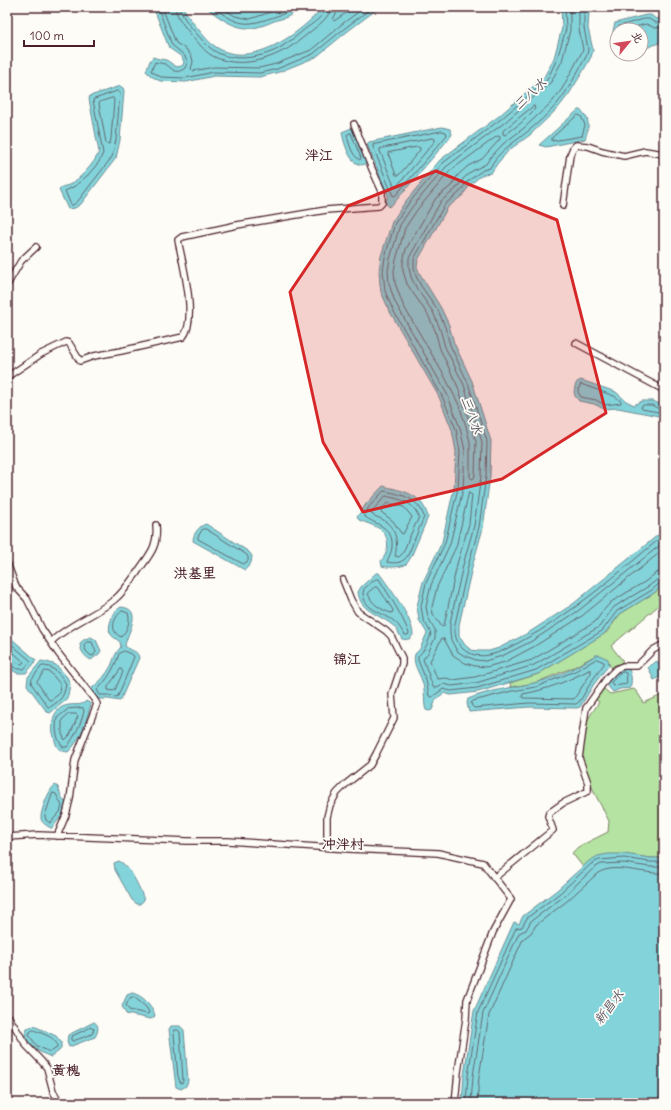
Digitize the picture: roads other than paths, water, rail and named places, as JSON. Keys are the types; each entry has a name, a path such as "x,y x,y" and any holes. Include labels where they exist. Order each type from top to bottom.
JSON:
{"street":[{"path":"7,376 42,354 66,342 69,343 80,362 94,356 183,337 189,326 190,313 186,279 178,240 182,237 237,225 326,210 379,206 382,202 382,191 354,124"},
{"path":"563,206 570,155 576,145 588,146 624,156 645,151 664,154"},
{"path":"7,285 21,262 36,246"},
{"path":"576,343 664,390"},
{"path":"51,642 59,634 106,606 125,588 155,546 157,536 156,525"},
{"path":"7,563 16,587 28,599 39,623 51,642 97,704 75,760 70,799 66,815 57,836"},
{"path":"327,848 327,817 330,805 337,793 346,784 370,765 376,754 395,716 392,703 392,694 402,664 402,658 390,636 386,631 358,612 342,580"},
{"path":"494,878 553,830 548,816 549,813 562,802 588,790 588,783 579,760 579,752 585,712 597,691 616,669 623,666 637,666 653,650 664,644"},
{"path":"7,837 38,835 228,841 327,848 438,853 480,862 485,865 510,898 493,932 467,1000 466,1019 455,1103"},
{"path":"7,1014 26,1045 47,1068 54,1091 60,1103"}],"water":[{"path":"151,7 183,7 195,25 213,45 230,53 244,54 259,51 289,37 314,17 323,7 380,7 316,57 279,72 260,77 214,76 186,82 160,81 146,71 153,57 166,60 178,67 183,65 184,62 182,57 169,48 156,14"},
{"path":"206,7 297,7 294,13 289,16 253,28 244,28 238,27 221,18"},
{"name":"三八水","path":"561,7 587,7 589,13 588,28 593,50 591,57 582,73 558,108 530,135 509,150 491,173 484,174 478,178 470,185 462,196 448,207 418,260 417,267 420,274 441,308 449,325 454,343 472,381 491,441 490,476 483,528 472,567 459,625 459,636 465,645 471,650 489,651 499,648 528,633 573,604 664,530 664,585 620,614 604,634 538,674 478,692 451,695 444,693 436,699 432,710 429,711 426,710 423,685 414,661 415,654 420,649 427,633 419,620 417,606 423,582 442,542 454,488 456,452 452,430 439,397 390,312 381,292 379,271 381,256 392,222 405,202 440,160 499,116 544,77 554,58 562,28"},
{"path":"646,15 651,15 656,19 664,17 664,41 649,47 649,22 619,22"},
{"path":"120,86 124,91 120,140 116,158 81,204 75,208 68,209 59,190 60,188 69,185 82,175 94,161 99,152 89,99 90,96"},
{"path":"578,110 584,113 588,123 585,139 546,147 539,145"},
{"path":"354,127 368,163 363,165 358,164 352,159 347,150 342,132"},
{"path":"442,127 450,129 452,134 451,136 389,207 386,203 388,195 367,144 369,142"},
{"path":"581,380 616,392 626,401 634,405 642,401 653,401 664,406 664,417 618,408 604,409 594,404 579,401 574,392 577,382"},
{"path":"383,486 411,494 421,503 428,517 411,557 403,566 382,566 381,561 386,553 388,545 384,533 373,525 359,520 357,517 366,504"},
{"path":"206,524 249,552 252,556 251,563 245,570 193,541 197,531"},
{"path":"376,573 379,573 394,594 409,620 413,635 409,639 402,639 393,625 366,608 359,598 358,592 361,587"},
{"path":"121,607 132,612 133,617 125,646 137,653 139,658 120,701 99,699 92,692 92,688 107,672 121,647 120,642 110,633 109,626 116,611"},
{"path":"91,637 96,640 101,651 91,660 83,653 80,643"},
{"path":"7,638 12,639 36,660 26,673 17,673 7,667"},
{"path":"596,655 608,659 609,665 594,684 580,707 529,707 469,712 467,703 468,699 492,691 534,683 558,675 574,668"},
{"path":"41,661 56,665 67,677 70,684 68,696 65,701 50,713 47,712 27,685 28,677"},
{"path":"657,661 663,672 662,676 654,680 648,667"},
{"path":"628,668 631,678 630,688 620,689 613,692 606,684 607,681 618,670"},
{"path":"86,701 91,704 80,736 68,752 61,750 58,748 53,736 52,724 55,714 63,707 84,703"},
{"path":"55,785 58,787 61,796 67,805 63,814 51,828 42,822 41,816 43,806"},
{"name":"新昌水","path":"608,854 664,858 664,1103 462,1103 464,1075 474,1011 514,922 519,924 523,916 557,890 589,861 598,856"},
{"path":"119,861 131,872 137,884 144,900 140,904 137,904 132,900 115,870 114,863"},
{"path":"132,993 136,994 146,1002 154,1012 155,1016 151,1019 126,1014 122,1006 127,995"},
{"path":"94,1022 98,1027 95,1037 69,1047 67,1042 68,1035"},
{"path":"34,1026 56,1036 61,1042 61,1048 59,1051 51,1057 32,1046 27,1039 25,1034 27,1029"},
{"path":"171,1026 180,1026 184,1030 188,1081 186,1086 181,1089 176,1087 169,1029"}],"district":[{"name":"泮江","path":"319,155"},
{"name":"洪基里","path":"195,573"},
{"name":"锦江","path":"347,659"},
{"name":"冲泮村","path":"343,844"},
{"name":"黄槐","path":"66,1070"}]}
